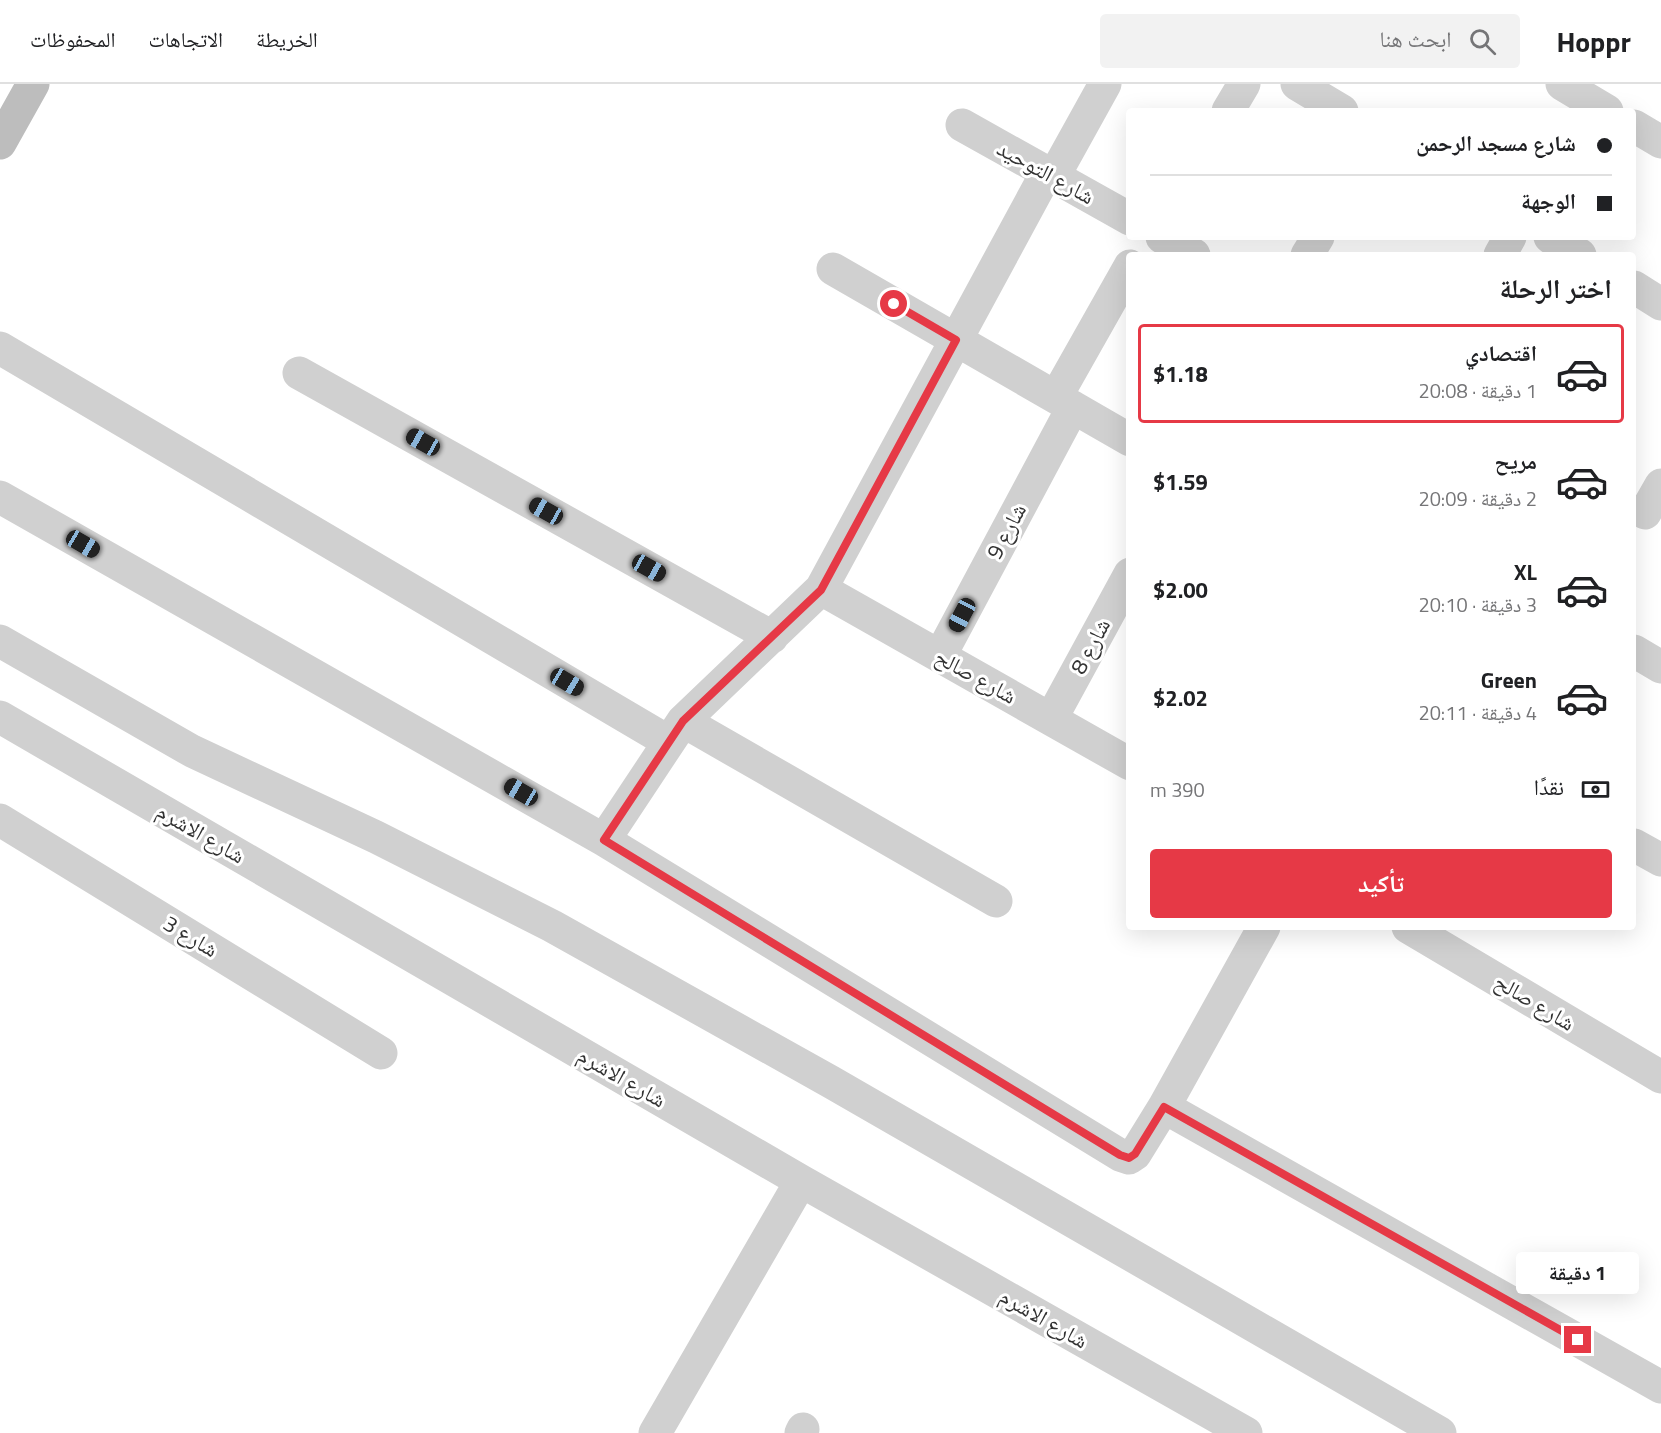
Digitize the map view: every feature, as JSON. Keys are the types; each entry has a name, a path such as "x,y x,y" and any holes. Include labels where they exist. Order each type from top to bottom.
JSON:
{"main road":[{"path":"0,143 33,84"}],"street":[{"path":"604,840 676,731 821,590 956,340 1050,174 1105,84"},
{"path":"1230,108 1244,84"},
{"path":"1297,84 1337,108"},
{"name":"شارع التوحيد","path":"962,125 1126,217"},
{"path":"1636,127 1661,142"},
{"path":"1167,240 1189,252"},
{"path":"1555,240 1575,252"},
{"path":"833,269 1126,438"},
{"name":"شارع 9","path":"940,656 1126,274"},
{"path":"1636,289 1661,304"},
{"path":"0,348 676,731 996,901"},
{"path":"299,373 772,637"},
{"path":"0,496 604,840 1120,1155 1129,1158 1135,1154 1164,1107 1262,930"},
{"name":"شارع 8","path":"1051,719 1126,581"},
{"name":"شارع صالح","path":"821,590 1126,762"},
{"path":"0,641 192,752 397,848 552,926 831,1082 1440,1433"},
{"path":"1636,652 1661,667"},
{"name":"شارع الاشرم","path":"0,717 801,1181 1213,1425 1246,1433"},
{"name":"شارع 3","path":"0,820 381,1053"},
{"path":"1636,846 1661,861"},
{"name":"شارع صالح","path":"1413,930 1661,1077"},
{"path":"1164,1107 1661,1387"},
{"path":"655,1433 801,1181"}],"route":[{"path":"894,304 956,340 821,590 683,721 604,840 1120,1155 1129,1158 1135,1154 1164,1107 1578,1340"}]}
